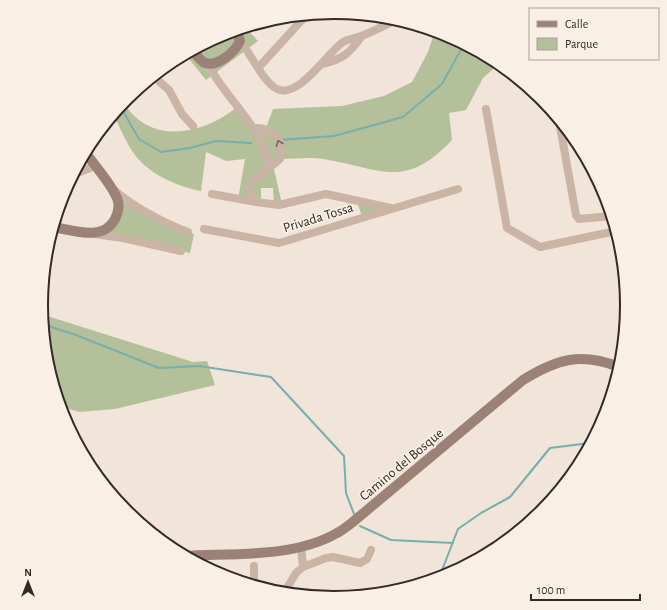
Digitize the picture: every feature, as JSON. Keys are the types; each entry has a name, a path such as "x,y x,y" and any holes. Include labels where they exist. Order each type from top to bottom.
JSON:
{"street":[{"path":"259,67 302,21"},
{"path":"238,36 240,41 275,88 283,92 292,90 322,64 334,50 344,42 362,36 387,24"},
{"path":"196,54 202,61 208,64 216,63 236,48 240,41"},
{"path":"208,64 213,75 254,128 268,157 268,169"},
{"path":"157,80 169,90 182,114 193,126"},
{"path":"486,109 507,228 540,247 610,232"},
{"path":"254,128 266,128 274,133 281,145 280,159 251,183 249,189 251,196 256,202"},
{"path":"561,133 576,214 579,219 587,220 605,217"},
{"path":"87,233 100,232 112,224 118,212 117,199 89,157"},
{"path":"81,172 95,166"},
{"path":"110,187 133,206 158,220 188,232"},
{"name":"Privada Tossa","path":"204,229 279,243 458,189"},
{"name":"Privada Tossa","path":"212,194 279,205 326,194 392,208"},
{"path":"58,227 122,238 181,251"},
{"name":"Camino del Bosque","path":"195,555 280,551 301,547 338,533 523,380 545,366 562,361 588,359 613,365"},
{"path":"301,547 303,568"},
{"path":"287,588 296,572 303,568 326,558 333,557 360,563 367,559 371,550"},
{"path":"254,566 254,580"}],"green space":[{"path":"249,32 258,41 206,80 189,58 207,48"},
{"path":"433,37 460,48 494,68 483,78 466,110 449,113 452,140 435,156 420,166 405,171 391,172 377,170 318,158 280,159 273,165 282,204 274,205 273,188 261,188 261,203 238,199 245,159 226,161 206,152 201,191 165,179 148,168 135,155 116,119 127,107 134,116 147,125 162,130 177,132 209,124 223,117 237,107 254,128 266,128 273,109 342,106 384,96 412,82 428,52"},
{"path":"117,199 158,220 194,234 190,253 100,232 112,224"},
{"path":"357,201 392,208 362,217"},
{"path":"48,316 193,362 207,361 215,385 115,409 79,412 67,408 57,379 50,342"}],"waterway":[{"path":"280,140 334,136 403,117 442,84 461,49"},
{"path":"123,111 139,139 161,152 190,148 216,141 251,143"},
{"path":"48,326 76,335 159,368 199,366 271,377 344,456 346,493 354,514"},
{"path":"442,569 458,529 481,513 510,497 550,448 583,444"},
{"path":"360,526 391,540 453,543"}]}
